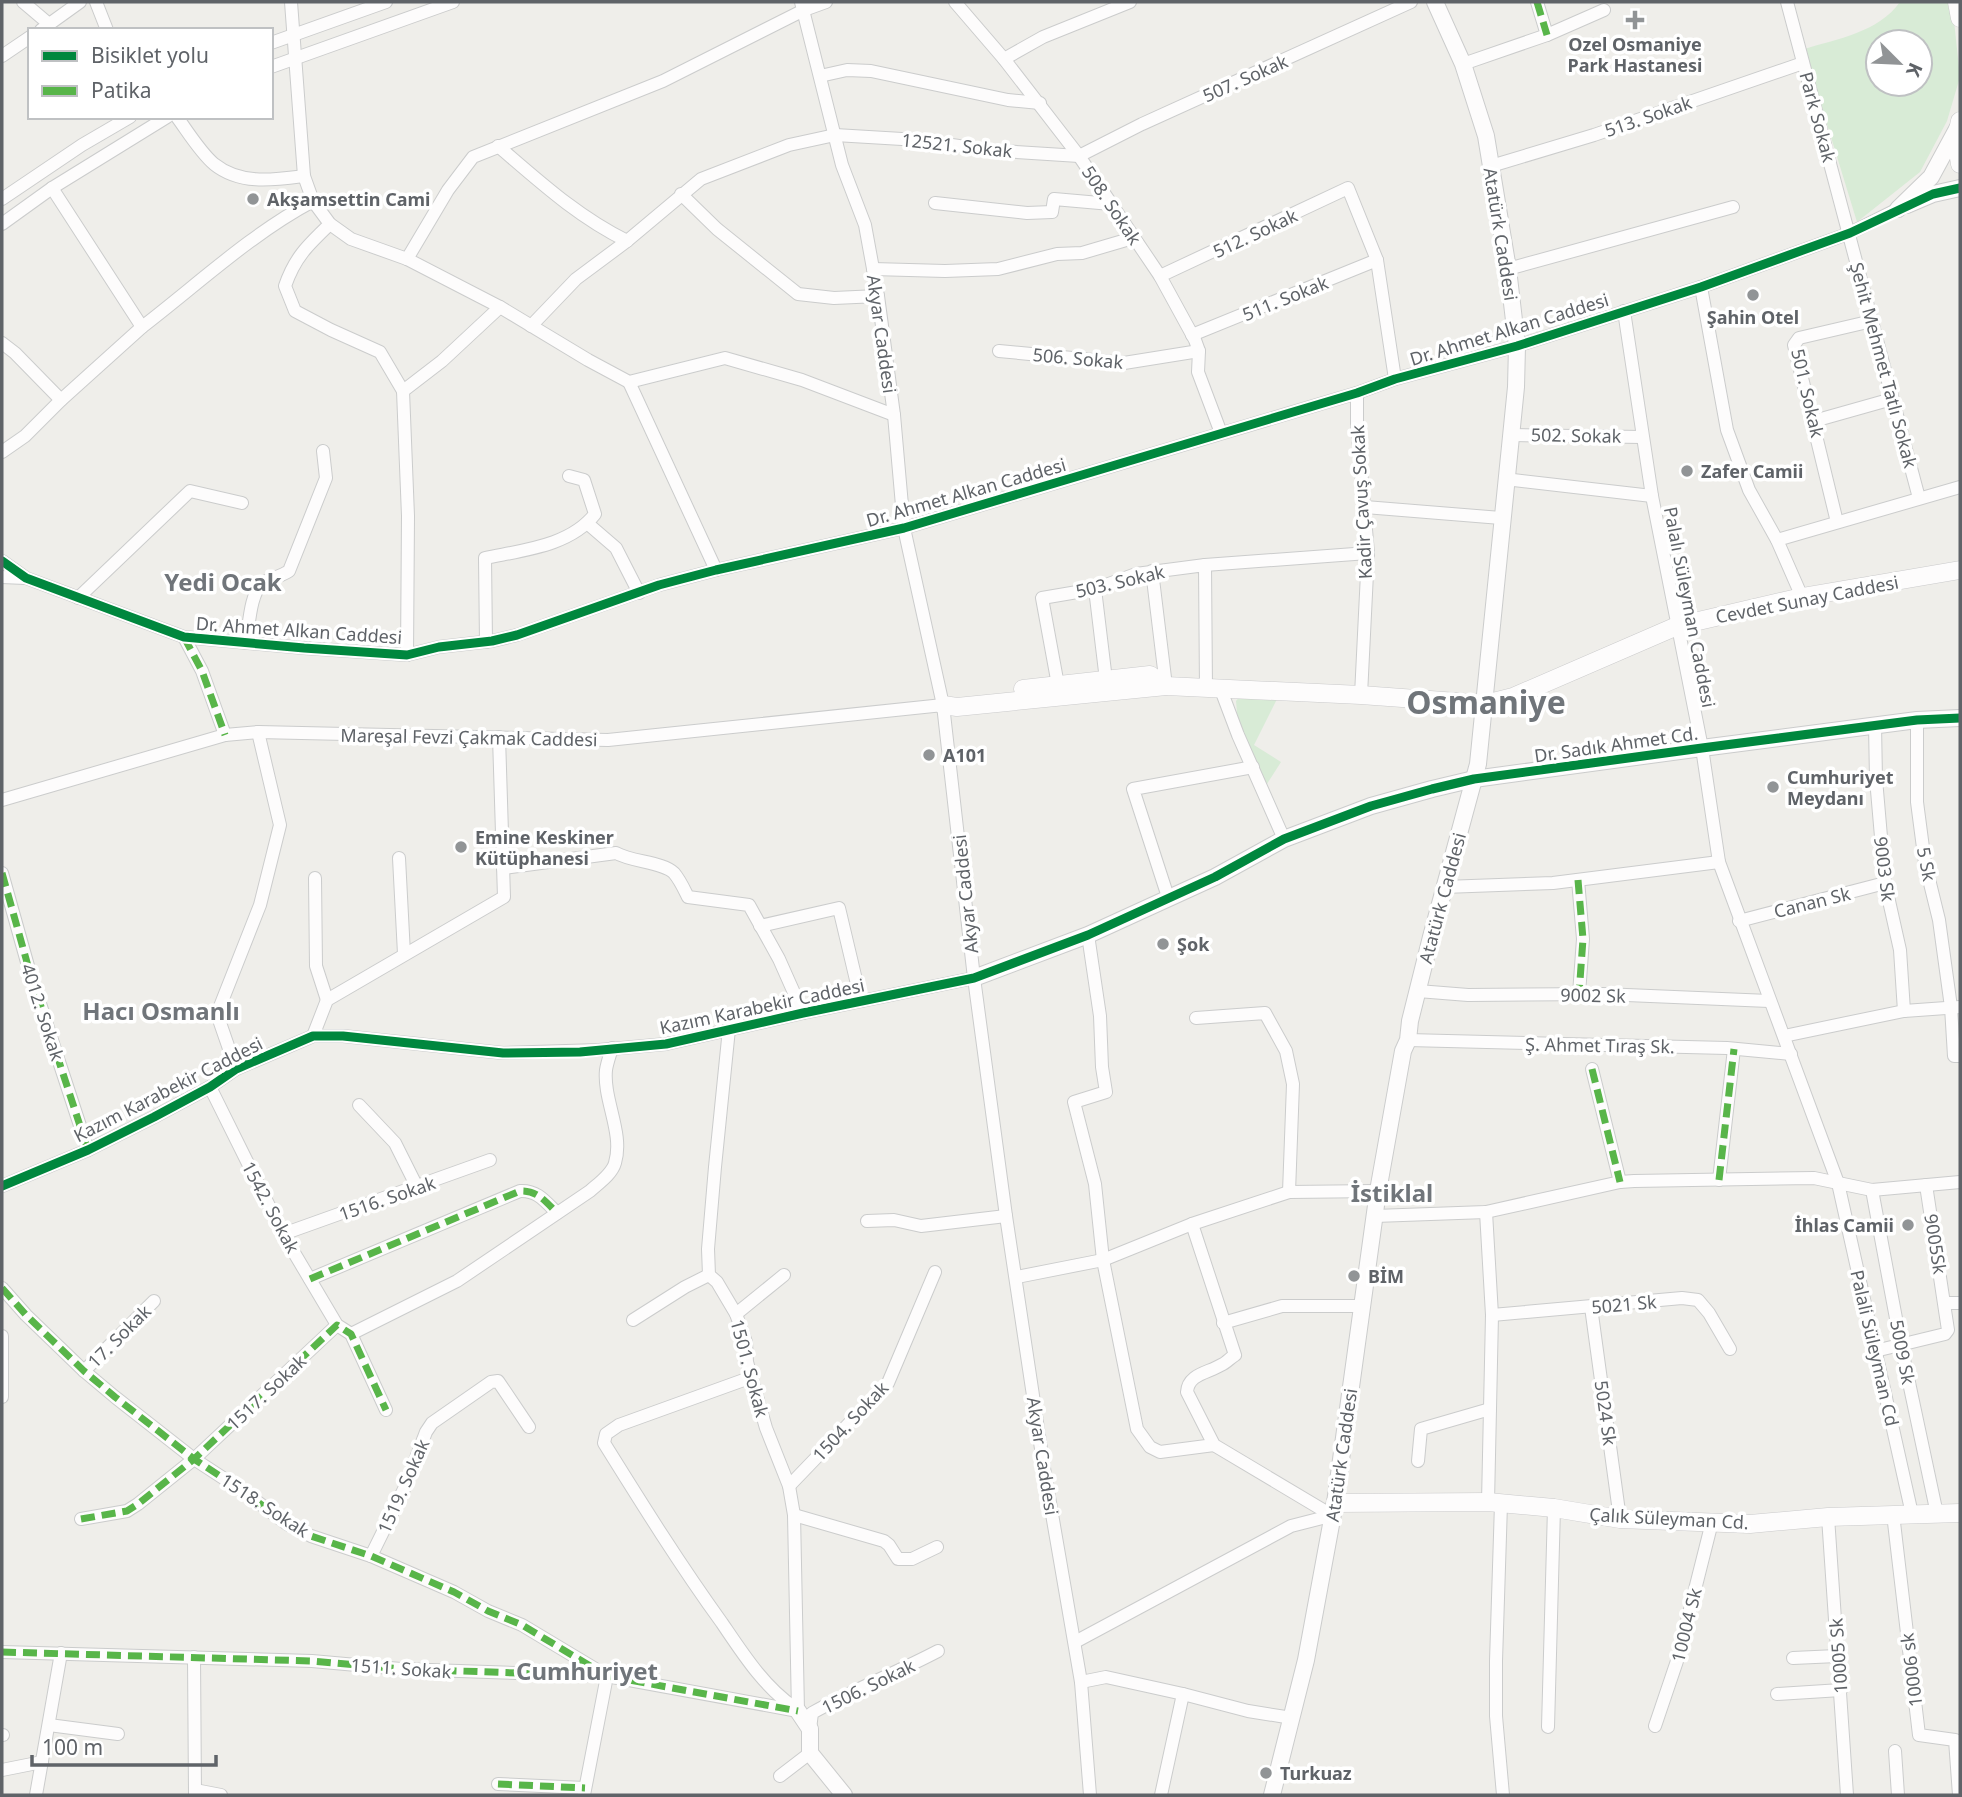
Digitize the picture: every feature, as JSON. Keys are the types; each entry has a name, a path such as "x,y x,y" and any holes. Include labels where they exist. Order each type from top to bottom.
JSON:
{"main road":[{"path":"1957,2 1960,18"},
{"path":"1959,124 1956,151 1960,164"},
{"name":"Cevdet Sunay Caddesi","path":"1166,686 1485,704 1513,697 1677,626 1802,597 1960,570"},
{"path":"943,705 955,696 1150,676 1166,686"},
{"path":"943,705 957,707 1166,686"},
{"name":"Çalık Süleyman Cd.","path":"1333,1512 1494,1503 1554,1508 1620,1519 1750,1524 1828,1517 1960,1514"}],"street":[{"path":"23,2 45,27 80,2"},
{"path":"96,2 106,28"},
{"path":"291,2 304,176 313,201 330,224 351,239 407,259 500,307 629,382 716,570"},
{"path":"273,42 386,2"},
{"path":"273,66 436,5 453,2"},
{"path":"407,259 447,190 473,157 663,81 803,6 826,2"},
{"name":"508. Sokak","path":"955,2 1040,103 1160,276 1199,351 1198,372 1221,433"},
{"path":"1004,59 1043,37 1130,2"},
{"name":"507. Sokak","path":"1079,156 1142,124 1411,2"},
{"name":"Atatürk Caddesi","path":"1272,1795 1307,1660 1333,1512 1378,1191 1403,1051 1474,779 1485,704 1510,435 1517,345 1508,269 1486,136 1463,64 1435,2"},
{"path":"1537,2 1547,35"},
{"name":"Park Sokak","path":"1787,2 1850,233"},
{"name":"Akyar Caddesi","path":"803,6 842,165 864,225 878,296 894,415 904,528 943,705 974,978 1006,1216 1043,1462 1081,1682 1090,1795"},
{"path":"1463,64 1547,35 1604,10"},
{"path":"2,56 28,38"},
{"name":"513. Sokak","path":"1491,166 1594,135 1803,63"},
{"path":"820,76 847,70 871,71 1008,100 1040,103"},
{"path":"2,199 72,151 127,119"},
{"path":"179,119 214,163 235,176 267,180 304,176"},
{"path":"4,218 146,123"},
{"path":"1898,209 1931,177 1959,124"},
{"name":"12521. Sokak","path":"531,326 576,279 627,242 701,178 789,145 835,135 919,140 985,150 1079,156"},
{"path":"498,146 566,204 596,226 627,242"},
{"path":"52,188 142,327"},
{"name":"512. Sokak","path":"1160,276 1349,188 1377,260"},
{"path":"1898,209 1933,194 1960,188"},
{"path":"681,194 717,229 798,294 834,298 878,296"},
{"path":"935,203 1027,212 1052,212 1054,199 1111,204"},
{"path":"2,452 25,436 142,327 250,241 313,201"},
{"path":"1508,269 1733,207"},
{"name":"Dr. Ahmet Alkan Caddesi","path":"26,578 184,636 407,654 439,647 486,642 549,625 639,593 716,570 904,528 1357,393 1395,379 1517,345 1701,287 1850,233 1898,209"},
{"path":"330,224 304,248 292,266 285,286 295,311 380,352 403,391 408,516 407,654"},
{"name":"Şehit Mehmet Tatlı Sokak","path":"1850,233 1919,498"},
{"path":"873,269 998,269 1057,254 1082,253 1133,238"},
{"path":"1377,260 1395,379"},
{"name":"511. Sokak","path":"1192,335 1377,260"},
{"path":"1701,287 1727,430 1749,490 1777,540 1802,597"},
{"path":"403,391 442,361 500,307"},
{"name":"Palalı Süleyman Caddesi","path":"1624,311 1652,496 1702,748 1719,862 1838,1183"},
{"name":"501. Sokak","path":"1837,522 1795,350 1796,341 1799,338 1872,321"},
{"path":"2,343 61,400"},
{"name":"506. Sokak","path":"999,351 1124,363 1199,351"},
{"path":"629,382 725,358 802,380 894,415"},
{"name":"Kadir Çavuş Sokak","path":"1357,393 1368,553 1361,695"},
{"path":"1814,421 1892,399"},
{"name":"502. Sokak","path":"1510,435 1642,436"},
{"path":"246,643 256,590 265,581 278,578 289,571 322,490 326,478 323,451"},
{"path":"486,642 485,558 570,536 595,514 584,480 569,476"},
{"path":"1505,479 1652,496"},
{"path":"1777,540 1960,487"},
{"path":"78,598 190,491 242,503"},
{"path":"1365,507 1501,517"},
{"path":"587,523 616,548 639,593"},
{"name":"503. Sokak","path":"1058,685 1042,598 1095,589 1152,571 1368,553"},
{"path":"2,561 26,578"},
{"path":"1205,565 1214,690 1238,735 1284,839"},
{"path":"1152,571 1166,686"},
{"path":"2,577 26,578"},
{"path":"1095,589 1106,680"},
{"path":"184,636 202,671 225,735"},
{"name":"Mareşal Fevzi Çakmak Caddesi","path":"2,800 225,735 258,732 623,739 943,705"},
{"name":"Dr. Sadık Ahmet Cd.","path":"974,978 1088,935 1215,877 1284,839 1371,806 1474,779 1875,725 1960,718"},
{"name":"5 Sk","path":"1917,720 1917,802 1925,863 1956,1007 1954,1056 1960,1056"},
{"name":"9003 Sk","path":"1875,725 1876,779 1885,883 1899,950 1904,1011"},
{"path":"236,1069 217,1014 260,905 281,825 258,732"},
{"path":"313,1036 327,1000 504,897 499,737"},
{"path":"1168,897 1133,789 1253,767"},
{"path":"503,867 616,853 626,859 669,869 675,874 688,897 749,905 779,960 803,1013"},
{"path":"398,858 404,954"},
{"path":"1444,887 1553,883 1719,862"},
{"name":"4012. Sokak","path":"2,873 30,973 88,1150"},
{"path":"315,878 316,966 327,1000"},
{"path":"1578,880 1583,939 1579,994"},
{"name":"Canan Sk","path":"1739,920 1885,883"},
{"path":"760,926 839,908 861,1001"},
{"path":"1088,935 1100,1016 1106,1092 1074,1102 1095,1184 1103,1260 1137,1430 1150,1447 1160,1452 1214,1445"},
{"name":"Kazım Karabekir Caddesi","path":"2,1186 88,1150 209,1087 236,1069 313,1036 343,1036 503,1053 580,1052 666,1044 974,978"},
{"name":"9002 Sk","path":"1418,991 1468,995 1579,994 1769,1001"},
{"path":"1784,1036 1904,1011 1956,1007"},
{"path":"1196,1018 1265,1013 1286,1051 1293,1084 1289,1192"},
{"path":"633,1320 709,1275 708,1250 729,1030"},
{"name":"Ş. Ahmet Tıraş Sk.","path":"1408,1040 1734,1049 1791,1054"},
{"path":"351,1334 457,1281 590,1191 615,1165 617,1143 606,1071 612,1048"},
{"path":"1719,1180 1734,1049"},
{"path":"1592,1069 1620,1182"},
{"name":"1542. Sokak","path":"209,1087 283,1234 337,1325"},
{"path":"359,1105 395,1143 417,1188"},
{"name":"1516. Sokak","path":"283,1234 490,1160"},
{"path":"1375,1216 1486,1212 1620,1182 1814,1178 1872,1190 1960,1182"},
{"name":"Palali Süleyman Cd","path":"1838,1183 1912,1514"},
{"name":"9005Sk","path":"1901,1345 1945,1334 1948,1330 1926,1185"},
{"path":"310,1279 520,1191 528,1190 538,1194 557,1213"},
{"name":"5009 Sk","path":"1872,1190 1937,1514"},
{"path":"1017,1277 1103,1260 1192,1224 1289,1192 1378,1191"},
{"path":"1486,1212 1492,1315 1490,1409 1494,1503 1496,1716 1503,1795"},
{"path":"867,1221 894,1220 921,1226 1006,1216"},
{"path":"1192,1224 1235,1355 1222,1365 1193,1378 1187,1392 1214,1445 1333,1512"},
{"name":"1504. Sokak","path":"789,1486 888,1383 935,1272"},
{"name":"1501. Sokak","path":"709,1275 717,1282 736,1314 746,1342 747,1362 766,1428 789,1486 794,1515 798,1711"},
{"path":"736,1314 784,1275"},
{"name":"1518. Sokak","path":"2,1288 84,1371 194,1459 287,1524 454,1592 488,1611 522,1625 607,1676"},
{"name":"5021 Sk","path":"1492,1315 1682,1298 1698,1300 1709,1313 1730,1349"},
{"name":"17. Sokak","path":"84,1371 154,1301"},
{"path":"1945,1303 1960,1303"},
{"path":"1223,1323 1282,1306 1363,1306"},
{"name":"5024 Sk","path":"1591,1307 1620,1519"},
{"path":"337,1325 351,1334 386,1410"},
{"name":"1517. Sokak","path":"194,1459 337,1325"},
{"path":"2,1336 2,1397"},
{"path":"1875,1351 1901,1345"},
{"path":"752,1377 619,1425 606,1434 604,1443 683,1570 734,1641 771,1690 798,1711 810,1729 810,1753 844,1795"},
{"name":"1519. Sokak","path":"371,1556 405,1487 426,1432 436,1418 491,1382 498,1381 528,1426"},
{"path":"1418,1461 1420,1429 1490,1409"},
{"path":"80,1519 127,1511 194,1459"},
{"path":"1548,1727 1554,1508"},
{"path":"1075,1642 1291,1526 1333,1512"},
{"name":"10006 sk","path":"1893,1514 1919,1735 1955,1740 1959,1795"},
{"path":"794,1515 884,1541 898,1559 912,1559 937,1547"},
{"name":"10005 Sk","path":"1828,1517 1847,1795"},
{"name":"10004 Sk","path":"1655,1726 1677,1661 1712,1522"},
{"name":"1506. Sokak","path":"810,1729 812,1713 937,1651"},
{"name":"1511. Sokak","path":"2,1652 312,1661 411,1670 607,1676 798,1711"},
{"path":"36,1795 61,1653"},
{"path":"1793,1658 1837,1656"},
{"path":"194,1657 195,1793 221,1795"},
{"path":"498,1784 584,1792 607,1676"},
{"path":"1081,1682 1106,1677 1248,1711 1292,1718"},
{"path":"1777,1694 1841,1690"},
{"path":"1161,1795 1183,1694"},
{"path":"48,1725 118,1734"},
{"path":"1895,1751 1898,1795"},
{"path":"780,1776 810,1753"},
{"path":"2,1770 42,1762"}],"green space":[{"path":"1900,2 1952,2 1960,77 1947,121 1920,172 1857,222 1804,49 1864,29 1864,98 1934,98 1934,28 1867,28 1881,21"},
{"path":"1242,694 1278,697 1254,745 1281,762 1265,787 1238,724 1236,701"}],"marked path":[{"path":"1537,2 1547,35"},
{"path":"184,637 202,671 225,735"},
{"path":"2,873 30,973 88,1150"},
{"path":"1578,880 1583,939 1579,994"},
{"path":"1719,1180 1734,1049"},
{"path":"1592,1069 1620,1182"},
{"path":"310,1279 520,1191 536,1194 557,1213"},
{"path":"2,1288 84,1371 115,1397 194,1459 287,1524 454,1592 488,1611 522,1625 607,1676"},
{"path":"81,1519 127,1511 138,1504 194,1459 337,1325 351,1334 386,1410"},
{"path":"2,1652 312,1661 401,1669 607,1676 798,1711"},
{"path":"498,1784 585,1788"}],"cycle path":[{"path":"2,561 26,578 184,637 407,655 439,647 492,641 517,635 659,585 904,528 1357,393 1395,379 1517,346 1701,287 1850,233 1933,194 1960,188"},
{"path":"2,1186 88,1150 210,1087 236,1069 313,1036 343,1036 503,1053 580,1052 666,1044 974,978 1088,935 1215,877 1284,839 1371,806 1432,789 1474,779 1702,748 1917,720 1960,718"}],"place":[{"name":"Ozel Osmaniye Park Hastanesi","path":"1635,20"},
{"name":"Akşamsettin Cami","path":"253,199"},
{"name":"Şahin Otel","path":"1753,295"},
{"name":"Zafer Camii","path":"1687,471"},
{"name":"A101","path":"929,755"},
{"name":"Cumhuriyet Meydanı","path":"1773,787"},
{"name":"Emine Keskiner Kütüphanesi","path":"461,847"},
{"name":"Şok","path":"1163,944"},
{"name":"İhlas Camii","path":"1908,1225"},
{"name":"BİM","path":"1354,1276"},
{"name":"Turkuaz","path":"1266,1773"}],"district":[{"name":"Yedi Ocak","path":"223,581"},
{"name":"Osmaniye","path":"1486,701"},
{"name":"Hacı Osmanlı","path":"161,1010"},
{"name":"İstiklal","path":"1392,1192"},
{"name":"Cumhuriyet","path":"587,1670"}]}
